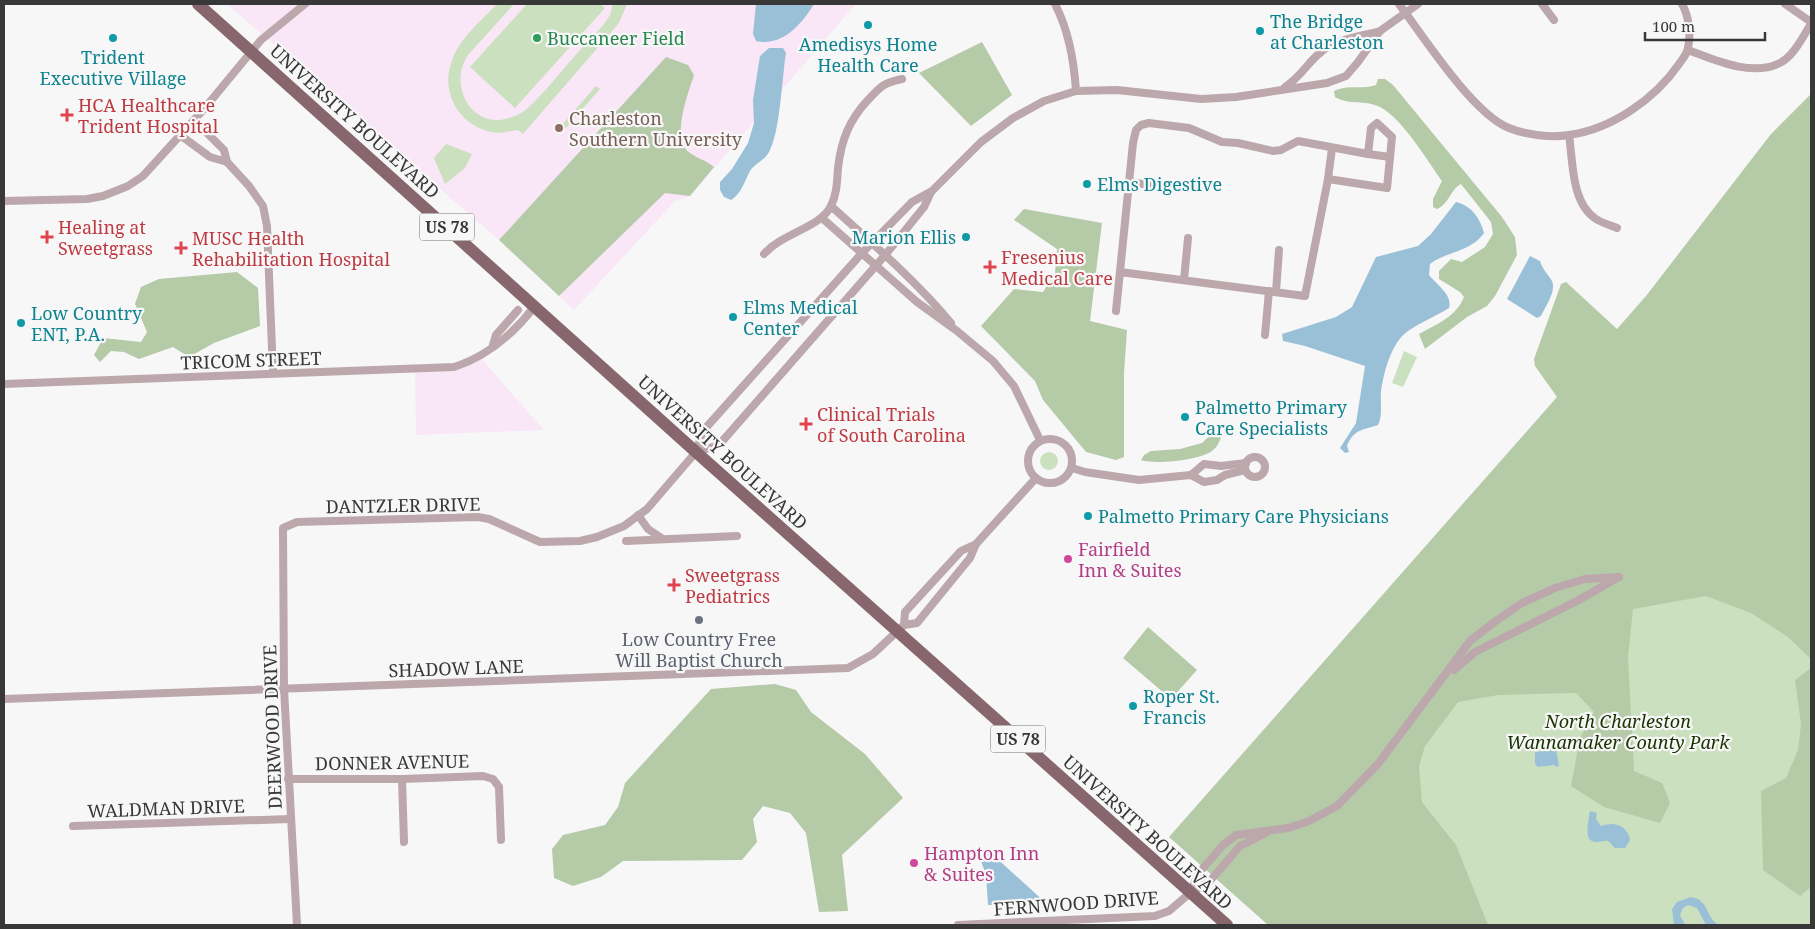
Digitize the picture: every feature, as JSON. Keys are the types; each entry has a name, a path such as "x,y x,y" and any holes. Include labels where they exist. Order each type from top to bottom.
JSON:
{"main road":[{"name":"UNIVERSITY BOULEVARD","path":"198,4 696,452 901,628 1226,925"}],"street":[{"path":"4,201 87,199 114,193 143,176 194,120 261,40 305,4"},
{"path":"1055,4 1063,19 1070,41 1076,91"},
{"path":"1399,4 1462,88 1486,113 1508,128 1535,134 1569,135 1592,129 1610,121 1651,97 1672,74 1688,50 1690,32 1682,4"},
{"path":"696,452 703,431 862,253 912,202 932,191 981,142 1013,118 1044,101 1076,91 1117,90 1201,99 1326,83 1346,76 1380,32 1418,4"},
{"path":"1542,4 1554,20"},
{"path":"1688,50 1723,63 1753,69 1780,63 1796,48 1811,23 1786,4"},
{"path":"1284,88 1299,78 1323,50 1341,42 1380,32"},
{"path":"764,254 778,240 822,218 831,206 836,192 846,130 858,111 884,82 902,79"},
{"path":"194,120 224,150 227,162 249,186 263,206 267,226 273,373"},
{"path":"1116,311 1133,143 1136,130 1141,125 1149,123 1189,128 1222,142 1238,142 1273,151 1281,150 1298,141 1390,157"},
{"path":"1328,179 1387,188 1392,137 1377,123 1371,128 1368,154"},
{"path":"180,135 210,157 227,162"},
{"path":"1569,135 1576,184 1585,210 1596,219 1617,228"},
{"path":"1120,272 1305,296 1328,179 1332,148"},
{"path":"1129,182 1164,187"},
{"path":"696,452 719,445 886,254 924,207 932,191"},
{"path":"831,206 886,254 930,298 957,330"},
{"path":"822,218 916,302 957,330 993,361 1014,386 1040,440"},
{"path":"1184,280 1188,238"},
{"path":"1265,335 1280,250"},
{"name":"TRICOM STREET","path":"4,384 454,367 471,362 509,335 535,306"},
{"name":"TRICOM STREET","path":"493,345 496,335 518,310"},
{"path":"1052,438 1064,443 1072,454 1072,468 1063,479 1050,483 1036,478 1028,467 1028,459 1033,446 1040,440 1052,438"},
{"name":"DANTZLER DRIVE","path":"283,528 297,522 478,517 489,519 530,539 548,543 597,537 618,529 638,515 661,493 696,452"},
{"path":"1072,468 1085,472 1139,480 1191,475 1204,482 1216,480 1245,466 1204,464 1191,475"},
{"path":"901,628 905,612 960,551 976,544 1036,478"},
{"path":"638,515 648,529 664,540"},
{"name":"DEERWOOD DRIVE","path":"283,528 284,689 297,925"},
{"path":"626,541 737,536"},
{"name":"SHADOW LANE","path":"4,699 839,670 863,662 901,628 917,623 970,558 976,544"},
{"path":"1618,577 1577,601 1475,652 1443,680 1470,641 1522,604 1556,588 1585,579 1618,577"},
{"name":"FERNWOOD DRIVE","path":"958,925 1155,916 1169,911 1190,893 1209,882 1240,846 1271,831 1307,822 1337,806 1378,764 1443,680"},
{"name":"DONNER AVENUE","path":"288,779 402,779 475,775 493,779 499,787 501,840"},
{"path":"402,779 404,842"},
{"name":"WALDMAN DRIVE","path":"72,826 290,819"},
{"name":"FERNWOOD DRIVE","path":"1190,893 1199,873 1223,845 1236,836 1256,831 1271,831"}],"shaded area":[{"name":"Charleston Southern University","path":"227,4 856,4 690,196 675,201 574,310 499,240"},
{"path":"479,356 544,430 416,435 415,370 454,367"}],"green space":[{"path":"497,4 514,4 468,55 462,67 461,80 462,92 475,112 486,118 498,120 514,116 527,109 604,24 610,15 613,4 627,4 619,23 523,134 518,130 495,133 469,122 454,104 450,93 448,82 449,70 457,50 472,29"},
{"name":"Buccaneer Field","path":"527,4 600,4 605,8 515,108 470,67"},
{"path":"982,42 1012,95 971,126 919,73"},
{"path":"666,57 688,65 694,75 682,116 681,138 684,147 696,157 714,167 690,196 665,193 559,296 499,240"},
{"path":"1378,79 1385,79 1393,85 1502,217 1515,237 1517,255 1495,296 1487,306 1467,317 1425,349 1419,334 1451,315 1461,304 1464,297 1460,292 1439,279 1439,271 1451,259 1462,262 1485,247 1493,234 1491,222 1461,184 1441,207 1437,209 1433,207 1433,199 1442,181 1406,130 1380,107 1368,103 1341,100 1335,97 1334,91 1376,85"},
{"path":"596,86 600,89 565,129 561,126"},
{"path":"1811,94 1811,659 1788,637 1751,613 1706,596 1633,609 1628,657 1634,771 1662,783 1670,803 1660,823 1604,807 1571,786 1580,738 1594,712 1576,693 1498,695 1458,702 1425,746 1419,766 1422,802 1456,845 1488,925 1268,925 1169,837 1557,397 1535,366 1534,359 1561,284 1566,282 1617,329 1646,296 1771,134"},
{"path":"446,144 472,154 465,168 445,184 434,158"},
{"path":"1024,209 1102,223 1090,321 1127,330 1124,373 1124,457 1116,460 1086,452 1043,400 1035,381 981,326 1014,289 1043,292 1055,273 1057,249 1014,220"},
{"path":"237,272 258,288 260,326 214,343 189,357 173,347 139,359 124,352 111,351 100,362 94,355 103,338 141,342 147,332 135,304 141,287 159,279"},
{"path":"1404,351 1417,357 1403,387 1392,383"},
{"path":"1215,431 1222,434 1220,441 1214,449 1206,454 1166,462 1141,460 1144,455 1151,451 1180,449 1202,443"},
{"path":"1045,452 1053,452 1058,457 1056,468 1045,470 1040,465 1040,457"},
{"name":"North Charleston Wannamaker County Park","path":"1560,524 1811,585 1811,925 1346,925 1227,821"},
{"path":"1148,627 1197,670 1171,699 1123,658"},
{"path":"1811,668 1811,887 1800,896 1763,870 1761,791 1786,778 1798,750 1801,724 1795,680"},
{"path":"775,684 796,690 811,712 865,754 903,798 842,855 848,911 819,912 806,833 790,813 763,806 753,819 757,842 742,860 623,861 601,877 573,886 554,878 552,849 563,835 605,825 618,807 625,783 711,689"}],"water":[{"path":"756,4 814,4 804,19 790,32 774,41 765,42 756,41 753,34"},
{"path":"769,48 783,48 786,53 776,132 769,152 752,168 740,191 731,200 724,197 720,190 720,182 732,169 748,143 754,123 753,100 760,56"},
{"path":"1456,202 1467,206 1474,213 1484,233 1466,248 1444,256 1430,264 1429,275 1447,294 1450,303 1449,308 1402,336 1389,358 1384,375 1378,425 1356,433 1347,446 1349,452 1345,453 1340,448 1356,423 1365,366 1305,346 1283,341 1282,334 1336,317 1352,307 1376,257 1418,246 1431,234"},
{"path":"1530,256 1540,261 1553,287 1541,316 1537,318 1507,299"},
{"path":"1556,750 1559,765 1557,767 1554,765 1538,767 1535,764 1535,752"},
{"path":"1590,811 1597,813 1596,819 1601,826 1615,824 1626,831 1630,840 1625,848 1615,848 1608,841 1596,842 1590,839 1588,828"},
{"path":"985,850 992,854 1047,904 988,905 986,874 980,859 982,852"},
{"path":"1691,897 1705,905 1711,918 1719,925 1706,925 1697,908 1688,905 1683,908 1680,915 1685,925 1674,925 1672,909 1677,902"}],"place":[{"name":"Amedisys Home Health Care","path":"868,25"},
{"name":"The Bridge at Charleston","path":"1260,31"},
{"name":"Trident Executive Village","path":"113,38"},
{"name":"Buccaneer Field","path":"537,38"},
{"name":"HCA Healthcare Trident Hospital","path":"67,115"},
{"name":"Charleston Southern University","path":"559,128"},
{"name":"Elms Digestive","path":"1087,184"},
{"name":"Healing at Sweetgrass","path":"47,237"},
{"name":"Marion Ellis","path":"966,237"},
{"name":"MUSC Health Rehabilitation Hospital","path":"181,248"},
{"name":"Fresenius Medical Care","path":"990,267"},
{"name":"Elms Medical Center","path":"733,317"},
{"name":"Low Country ENT, P.A.","path":"21,323"},
{"name":"Palmetto Primary Care Specialists","path":"1185,417"},
{"name":"Clinical Trials of South Carolina","path":"806,424"},
{"name":"Palmetto Primary Care Physicians","path":"1088,516"},
{"name":"Fairfield Inn & Suites","path":"1068,559"},
{"name":"Sweetgrass Pediatrics","path":"674,585"},
{"name":"Low Country Free Will Baptist Church","path":"699,620"},
{"name":"Roper St. Francis","path":"1133,706"},
{"name":"Hampton Inn & Suites","path":"914,863"}]}
